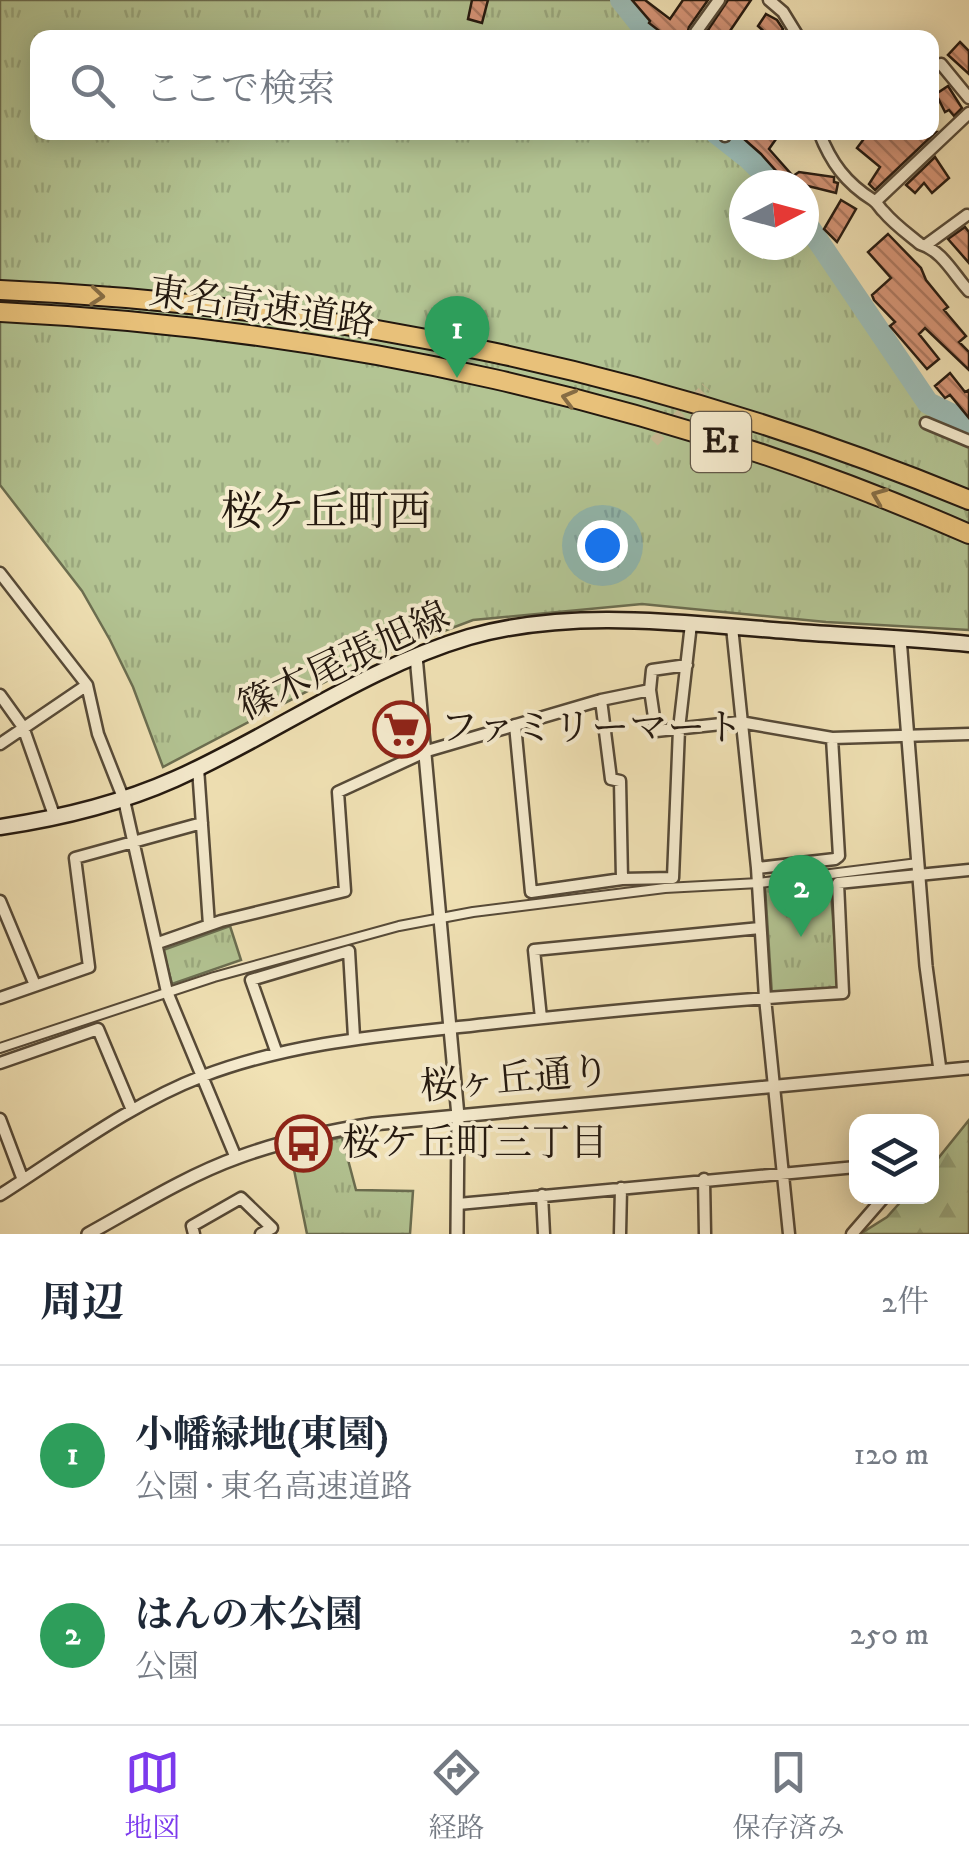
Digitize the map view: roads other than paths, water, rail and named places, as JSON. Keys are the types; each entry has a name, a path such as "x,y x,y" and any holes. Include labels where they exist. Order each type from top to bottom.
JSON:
{"highway":[{"name":"東名高速道路","path":"0,290 221,307 470,348 598,376 722,412 969,500"},
{"name":"東名高速道路","path":"0,312 155,324 393,360 544,391 716,440 869,492 969,534"}],"main road":[{"name":"篠木尾張旭線","path":"0,827 124,800 198,768 416,656 470,637 519,627 618,620 969,644"}],"street":[{"path":"698,30 720,0"},
{"path":"770,0 794,30"},
{"path":"941,64 969,98"},
{"path":"876,201 969,112"},
{"path":"823,140 830,159 844,178 865,198 876,201 920,244 940,255 969,291"},
{"path":"926,245 968,215"},
{"path":"926,423 969,441"},
{"path":"0,574 87,686 98,734 124,800 168,992 236,1158"},
{"path":"516,725 531,892 622,879 673,878 679,729 691,624"},
{"path":"732,627 758,868 765,998 789,1234"},
{"path":"900,638 926,966 940,1070"},
{"path":"416,656 458,1116 457,1234"},
{"path":"687,666 652,670 650,690 656,732 740,722 832,738 969,734"},
{"path":"0,744 87,686"},
{"path":"158,943 346,891 338,792 426,751 650,690"},
{"path":"0,695 22,727 55,818"},
{"path":"602,700 611,779 620,781 622,879"},
{"path":"758,868 839,856 832,738"},
{"path":"198,768 209,926"},
{"path":"0,998 88,967 75,858 202,823"},
{"path":"0,1195 132,1110 200,1077 276,1051 354,1037 451,1027 843,993 838,883 919,868"},
{"path":"0,1048 362,934 473,912 665,888 919,868 969,870"},
{"path":"0,901 35,985"},
{"path":"541,1018 534,950 760,928"},
{"path":"276,1051 251,980 350,951 354,1037"},
{"path":"0,1063 98,1029 132,1110"},
{"name":"桜ヶ丘通り","path":"88,1234 236,1158 329,1131 969,1068"},
{"path":"0,1119 23,1180"},
{"path":"458,1204 849,1167"},
{"path":"704,1179 705,1234"},
{"path":"620,1234 621,1188"},
{"path":"542,1195 544,1234"},
{"path":"194,1234 192,1226 241,1198 272,1228 261,1234"},
{"path":"852,1234 878,1204"}],"waterway":[{"path":"621,0 645,30"},
{"path":"725,140 760,170"},
{"path":"819,242 928,403 969,423"}],"tunnel":[{"path":"654,442 706,387"}],"place":[{"name":"小幡緑地(東園)","path":"457,378"},
{"name":"ファミリーマート","path":"401,729"},
{"name":"はんの木公園","path":"801,937"},
{"name":"桜ケ丘町三丁目","path":"303,1144"}],"district":[{"name":"桜ケ丘町西","path":"326,513"}]}
